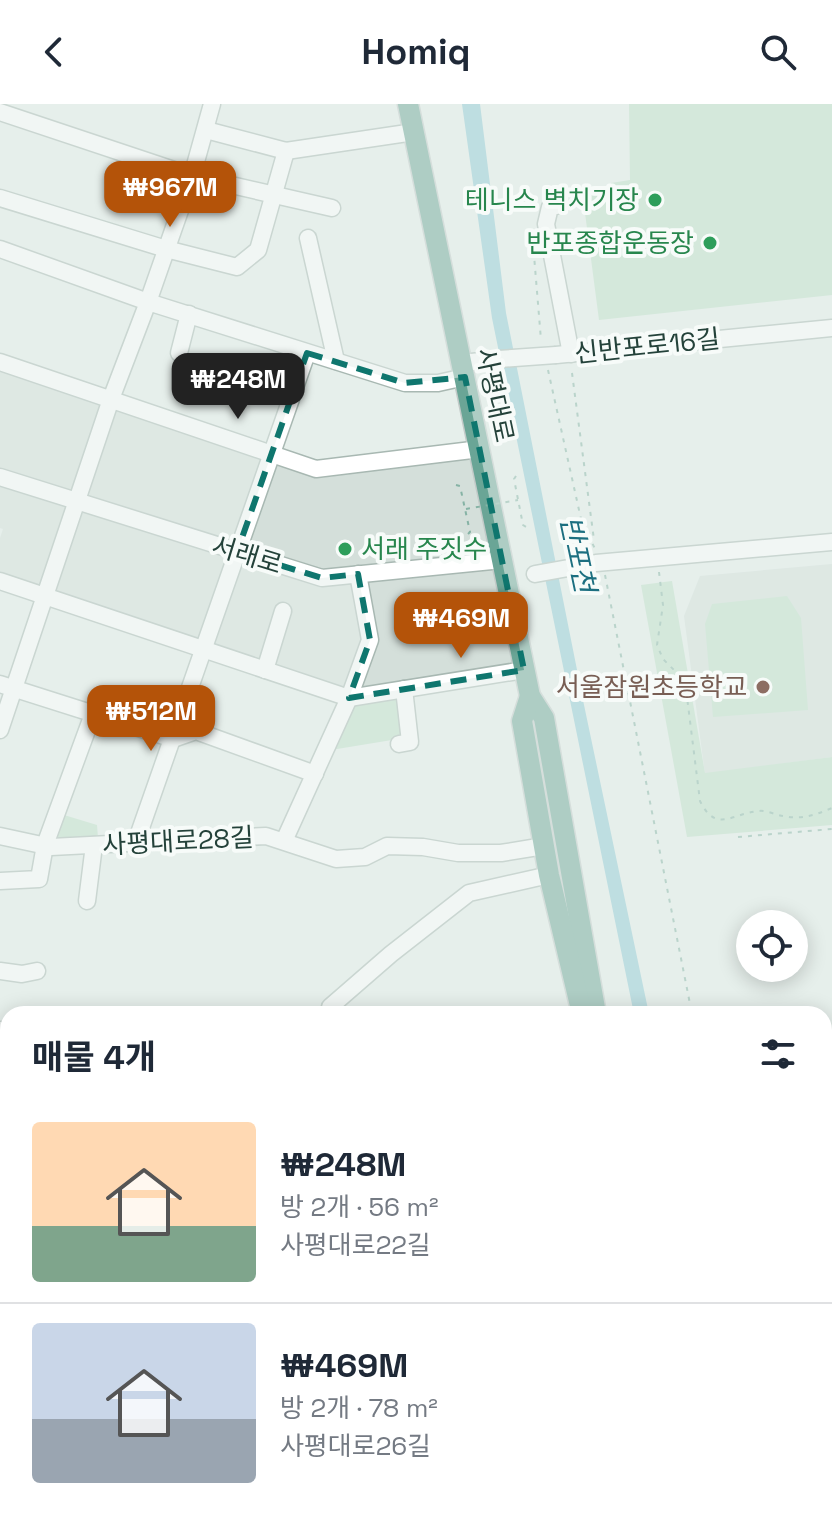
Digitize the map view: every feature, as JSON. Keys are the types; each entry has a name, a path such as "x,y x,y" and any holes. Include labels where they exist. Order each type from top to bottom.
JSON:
{"main road":[{"name":"사평대로","path":"408,104 524,670 530,696 544,718 590,1006"},
{"name":"사평대로","path":"530,696 522,721 549,875 589,1006"}],"street":[{"path":"0,730 7,686 45,596 111,399 192,176 212,104"},
{"path":"0,112 192,176 332,208"},
{"path":"206,130 286,151 414,132"},
{"path":"0,198 166,249 237,267 258,250 286,151"},
{"path":"556,206 550,207 546,214 546,224 557,356"},
{"path":"308,238 336,361"},
{"name":"신반포로16길","path":"0,249 148,302 405,383 438,383 464,370 499,359 832,328"},
{"path":"179,353 189,314"},
{"path":"136,842 307,353"},
{"path":"0,362 316,469 480,449"},
{"name":"서래로","path":"0,477 322,578 502,560"},
{"path":"535,574 594,564 832,542"},
{"path":"284,841 349,698 370,640 358,574"},
{"path":"0,581 349,698 524,670"},
{"path":"265,670 283,611"},
{"path":"7,686 173,739 196,731 315,774"},
{"path":"399,744 410,742 404,689"},
{"path":"0,881 39,879 45,845 93,714"},
{"name":"사평대로28길","path":"0,836 45,845 94,845 266,836 336,859 365,857 387,846 501,853 544,846"},
{"path":"87,901 94,845"},
{"path":"331,1006 469,893 549,875"},
{"path":"0,971 22,974 37,971"}],"path":[{"path":"531,222 542,344"},
{"path":"557,356 581,519 594,545"},
{"path":"572,373 594,564 599,576 606,575 690,1006"},
{"path":"516,476 518,500 526,527"},
{"path":"456,485 460,486 470,532 465,537"},
{"path":"466,509 518,500"},
{"path":"657,559 663,605 657,645 663,659 685,681 700,801 706,814 726,820 760,810 796,819 832,808"},
{"path":"738,837 832,829"}],"highlighted area":[{"path":"307,353 405,383 465,377 524,670 349,698 370,640 358,574 322,578 237,552"}],"shaded area":[{"path":"0,368 319,478 473,458 512,665 346,690 0,576 0,538 3,529 0,528"},
{"name":"서울잠원초등학교","path":"832,564 832,757 705,774 684,616 700,576"}],"green space":[{"name":"반포종합운동장","path":"629,104 832,104 832,295 599,320 582,190 611,187 611,183 630,180"},
{"path":"672,581 705,773 832,757 832,825 687,837 641,585"},
{"path":"787,596 801,618 808,710 713,717 705,624 712,604"},
{"path":"399,695 404,738 331,750 353,703"},
{"path":"64,815 97,825 98,838 54,843"}],"water":[{"name":"반포천","path":"462,104 480,104 506,313 647,1006 632,1006 492,318"}],"place":[{"name":"테니스 벽치기장","path":"655,200"},
{"name":"반포종합운동장","path":"710,243"},
{"name":"서래 주짓수","path":"345,549"},
{"name":"서울잠원초등학교","path":"763,687"}]}
